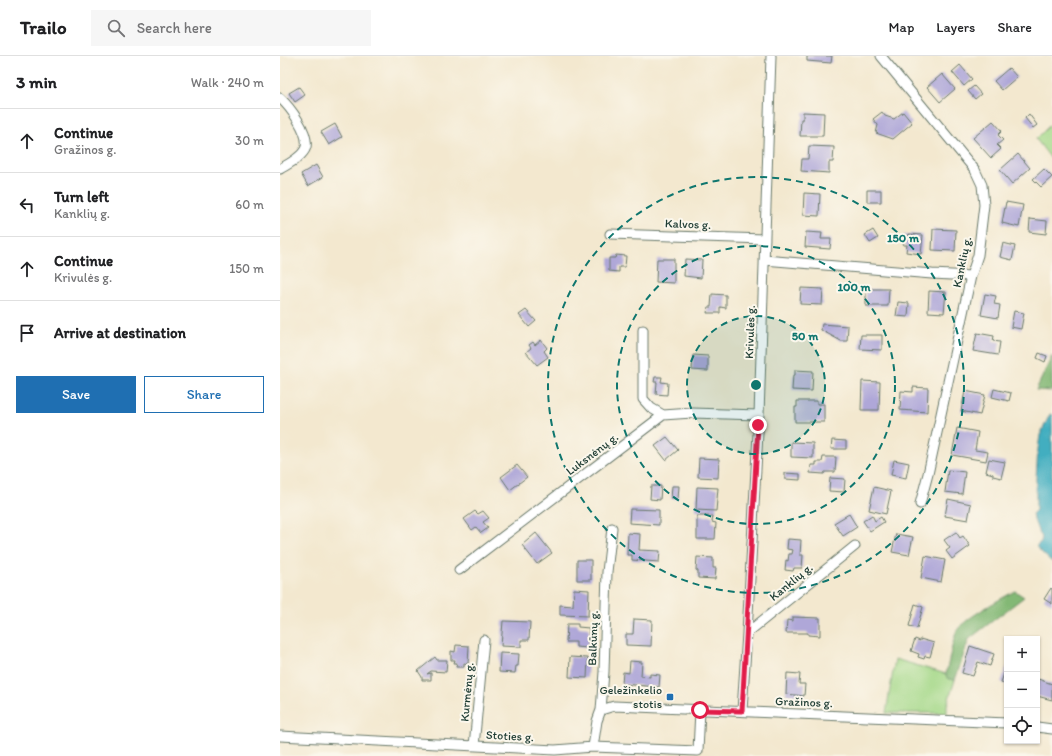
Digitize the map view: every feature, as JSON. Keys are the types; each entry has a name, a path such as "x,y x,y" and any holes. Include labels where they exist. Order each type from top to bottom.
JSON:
{"street":[{"name":"Krivulės g.","path":"747,633 759,415 771,56"},
{"name":"Kanklių g.","path":"881,56 975,170 982,185 984,205 978,255 971,276 928,474 920,504"},
{"path":"280,98 288,105 300,124 306,146 303,153 280,169"},
{"name":"Kalvos g.","path":"610,234 765,238"},
{"path":"764,260 971,276"},
{"path":"643,330 643,399 651,408 663,415 692,413 759,415"},
{"name":"Luksnėnų g.","path":"459,570 663,415"},
{"name":"Balkūnų g.","path":"593,747 597,721 601,710 604,672 607,572 612,528"},
{"name":"Kanklių g.","path":"747,633 855,546"},
{"path":"742,711 747,633"},
{"name":"Kurmėnų g.","path":"474,746 484,640"},
{"name":"Gražinos g.","path":"601,710 614,706 1004,723"},
{"name":"Stoties g.","path":"280,736 555,750 593,747 698,751 700,710"},
{"path":"1040,727 1052,729"}],"green space":[{"path":"1052,123 1052,160 1036,139"},
{"path":"1052,356 1052,391 1036,390"},
{"path":"1015,591 1024,597 969,639 955,680 947,678 946,674 958,629 969,619"},
{"path":"895,659 946,674 947,678 955,680 947,705 947,713 886,713"}],"water":[{"path":"1050,414 1052,415 1052,562 1037,548 1037,545 1041,542 1042,537 1038,531 1032,514 1036,510 1036,478 1040,435"}],"building":[{"path":"807,56 832,56 831,63 807,61"},
{"path":"960,65 972,79 964,86 952,72"},
{"path":"1009,68 1017,77 1002,90 994,81"},
{"path":"942,74 955,89 940,102 927,87"},
{"path":"974,86 981,94 975,99 968,91"},
{"path":"299,87 305,95 295,102 289,93"},
{"path":"803,112 824,113 823,136 800,136"},
{"path":"882,112 885,116 894,119 903,112 912,123 893,139 876,133 878,125 873,119"},
{"path":"1029,114 1037,125 1033,128 1025,118"},
{"path":"993,121 1002,131 998,135 1003,140 997,145 1001,149 991,158 973,138"},
{"path":"335,124 342,137 329,145 321,132"},
{"path":"809,146 834,147 833,162 829,162 829,173 801,171 802,159 808,159"},
{"path":"1018,154 1030,168 1012,184 1000,170"},
{"path":"316,165 323,177 308,186 301,174"},
{"path":"1044,169 1052,177 1041,187 1033,179"},
{"path":"867,190 881,190 881,202 867,202"},
{"path":"804,193 820,194 819,216 803,215"},
{"path":"1006,202 1023,205 1019,227 1002,223"},
{"path":"1030,219 1047,221 1046,234 1029,232"},
{"path":"933,229 956,230 955,251 932,250"},
{"path":"873,230 878,238 870,243 865,235"},
{"path":"806,232 822,233 821,239 831,239 830,249 805,247"},
{"path":"909,234 923,235 921,254 906,252 907,245 903,245 904,235 909,236"},
{"path":"1003,243 1015,246 1012,260 1000,257"},
{"path":"616,255 626,256 625,267 619,267 619,272 609,271 609,258 615,258"},
{"path":"657,259 674,259 674,283 656,282"},
{"path":"685,259 702,260 701,278 684,276"},
{"path":"801,288 823,289 822,305 800,304"},
{"path":"866,289 889,289 888,306 866,306"},
{"path":"929,291 946,292 944,313 928,312"},
{"path":"712,294 726,295 726,308 720,307 720,313 707,313 708,307 711,307"},
{"path":"985,294 996,296 994,304 1000,305 998,318 981,315"},
{"path":"898,302 909,303 908,317 896,316"},
{"path":"526,310 536,321 529,327 519,315"},
{"path":"1014,311 1024,313 1021,329 1011,327"},
{"path":"822,324 848,326 847,341 841,341 821,330"},
{"path":"977,333 994,336 993,341 1000,342 998,355 973,351"},
{"path":"861,335 882,335 882,350 860,349"},
{"path":"541,340 547,348 544,351 548,357 537,365 526,352 531,348 529,345 533,342 535,345"},
{"path":"1039,353 1047,356 1045,362 1037,358"},
{"path":"693,355 708,356 708,371 692,370"},
{"path":"795,370 813,371 812,391 792,390 793,375 795,375"},
{"path":"655,377 662,377 661,382 668,383 667,395 656,394 657,382 654,382"},
{"path":"862,381 880,382 879,410 861,410"},
{"path":"913,387 928,388 927,412 900,410 901,391 913,392"},
{"path":"994,389 1011,393 1009,401 992,397"},
{"path":"965,391 985,395 980,415 961,411"},
{"path":"797,401 817,401 817,404 824,404 824,422 795,422 795,407 797,407"},
{"path":"957,428 978,432 975,450 988,452 986,461 952,455"},
{"path":"667,437 678,450 666,460 655,446"},
{"path":"832,440 846,441 846,449 831,449"},
{"path":"791,442 813,443 813,458 791,457"},
{"path":"823,457 836,457 835,472 825,472 824,474 810,473 811,465 816,465 816,462 822,462"},
{"path":"699,458 719,459 718,478 698,477"},
{"path":"989,459 1005,462 1001,478 986,472"},
{"path":"894,460 909,463 906,478 891,475"},
{"path":"517,465 527,477 510,490 501,477"},
{"path":"948,470 965,472 962,494 945,492"},
{"path":"785,473 800,474 800,480 785,479"},
{"path":"830,478 845,479 844,492 829,491"},
{"path":"651,486 661,486 660,500 650,499"},
{"path":"672,486 679,486 678,499 671,499"},
{"path":"697,487 718,488 716,511 696,510"},
{"path":"874,487 891,491 886,514 869,510"},
{"path":"948,499 971,504 968,520 945,516"},
{"path":"630,509 659,510 659,525 629,523"},
{"path":"475,511 478,514 483,511 489,518 483,522 488,528 481,533 476,527 472,530 464,519"},
{"path":"849,514 857,527 843,536 834,523"},
{"path":"872,515 875,521 881,517 884,522 870,531 863,521"},
{"path":"697,516 713,516 712,522 716,523 715,539 697,539"},
{"path":"956,532 960,538 963,536 970,546 952,559 946,551 950,548 944,540"},
{"path":"536,533 552,553 537,564 522,545"},
{"path":"628,533 640,534 639,550 660,551 659,562 632,560 632,555 627,555"},
{"path":"896,534 913,537 909,555 892,552"},
{"path":"788,539 801,540 800,555 803,555 802,568 794,568 793,571 785,570 786,560 788,561 789,554 792,554 793,550 787,549"},
{"path":"925,556 945,560 941,582 921,578"},
{"path":"697,557 713,558 713,568 716,568 715,579 698,578 698,571 696,570"},
{"path":"577,560 591,560 591,580 577,580"},
{"path":"1051,588 1052,589 1052,604 1044,599"},
{"path":"574,589 589,590 588,616 560,615 560,605 573,606"},
{"path":"915,604 923,607 917,628 909,626"},
{"path":"793,617 820,618 820,636 808,635 808,633 786,633 787,620 793,621"},
{"path":"634,619 652,620 651,646 626,645 626,634 633,634"},
{"path":"503,621 530,622 529,640 521,640 521,647 501,646"},
{"path":"567,624 578,624 578,627 589,628 588,648 576,647 576,642 566,642"},
{"path":"915,639 934,643 930,657 925,656 924,659 918,657 919,654 911,651"},
{"path":"456,645 469,646 468,664 464,663 464,667 456,667 457,663 454,663 455,660 451,660 451,651 455,652"},
{"path":"970,646 994,654 990,666 978,662 973,676 962,673"},
{"path":"500,653 519,654 518,666 516,666 515,673 499,672"},
{"path":"435,657 437,660 447,660 446,672 431,671 427,674 431,673 431,680 422,680 422,677 418,671"},
{"path":"570,657 588,658 587,678 569,677"},
{"path":"630,661 642,662 641,676 650,677 650,674 660,675 659,687 622,684 623,672 629,673"},
{"path":"787,673 800,674 799,684 805,684 804,696 786,694"},
{"path":"1004,674 1004,684 1001,682"},
{"path":"1040,680 1052,684 1052,700 1040,697"}],"place":[{"name":"Geležinkelio stotis","path":"670,697"}],"route":[{"path":"700,710 742,711 758,425"}]}
